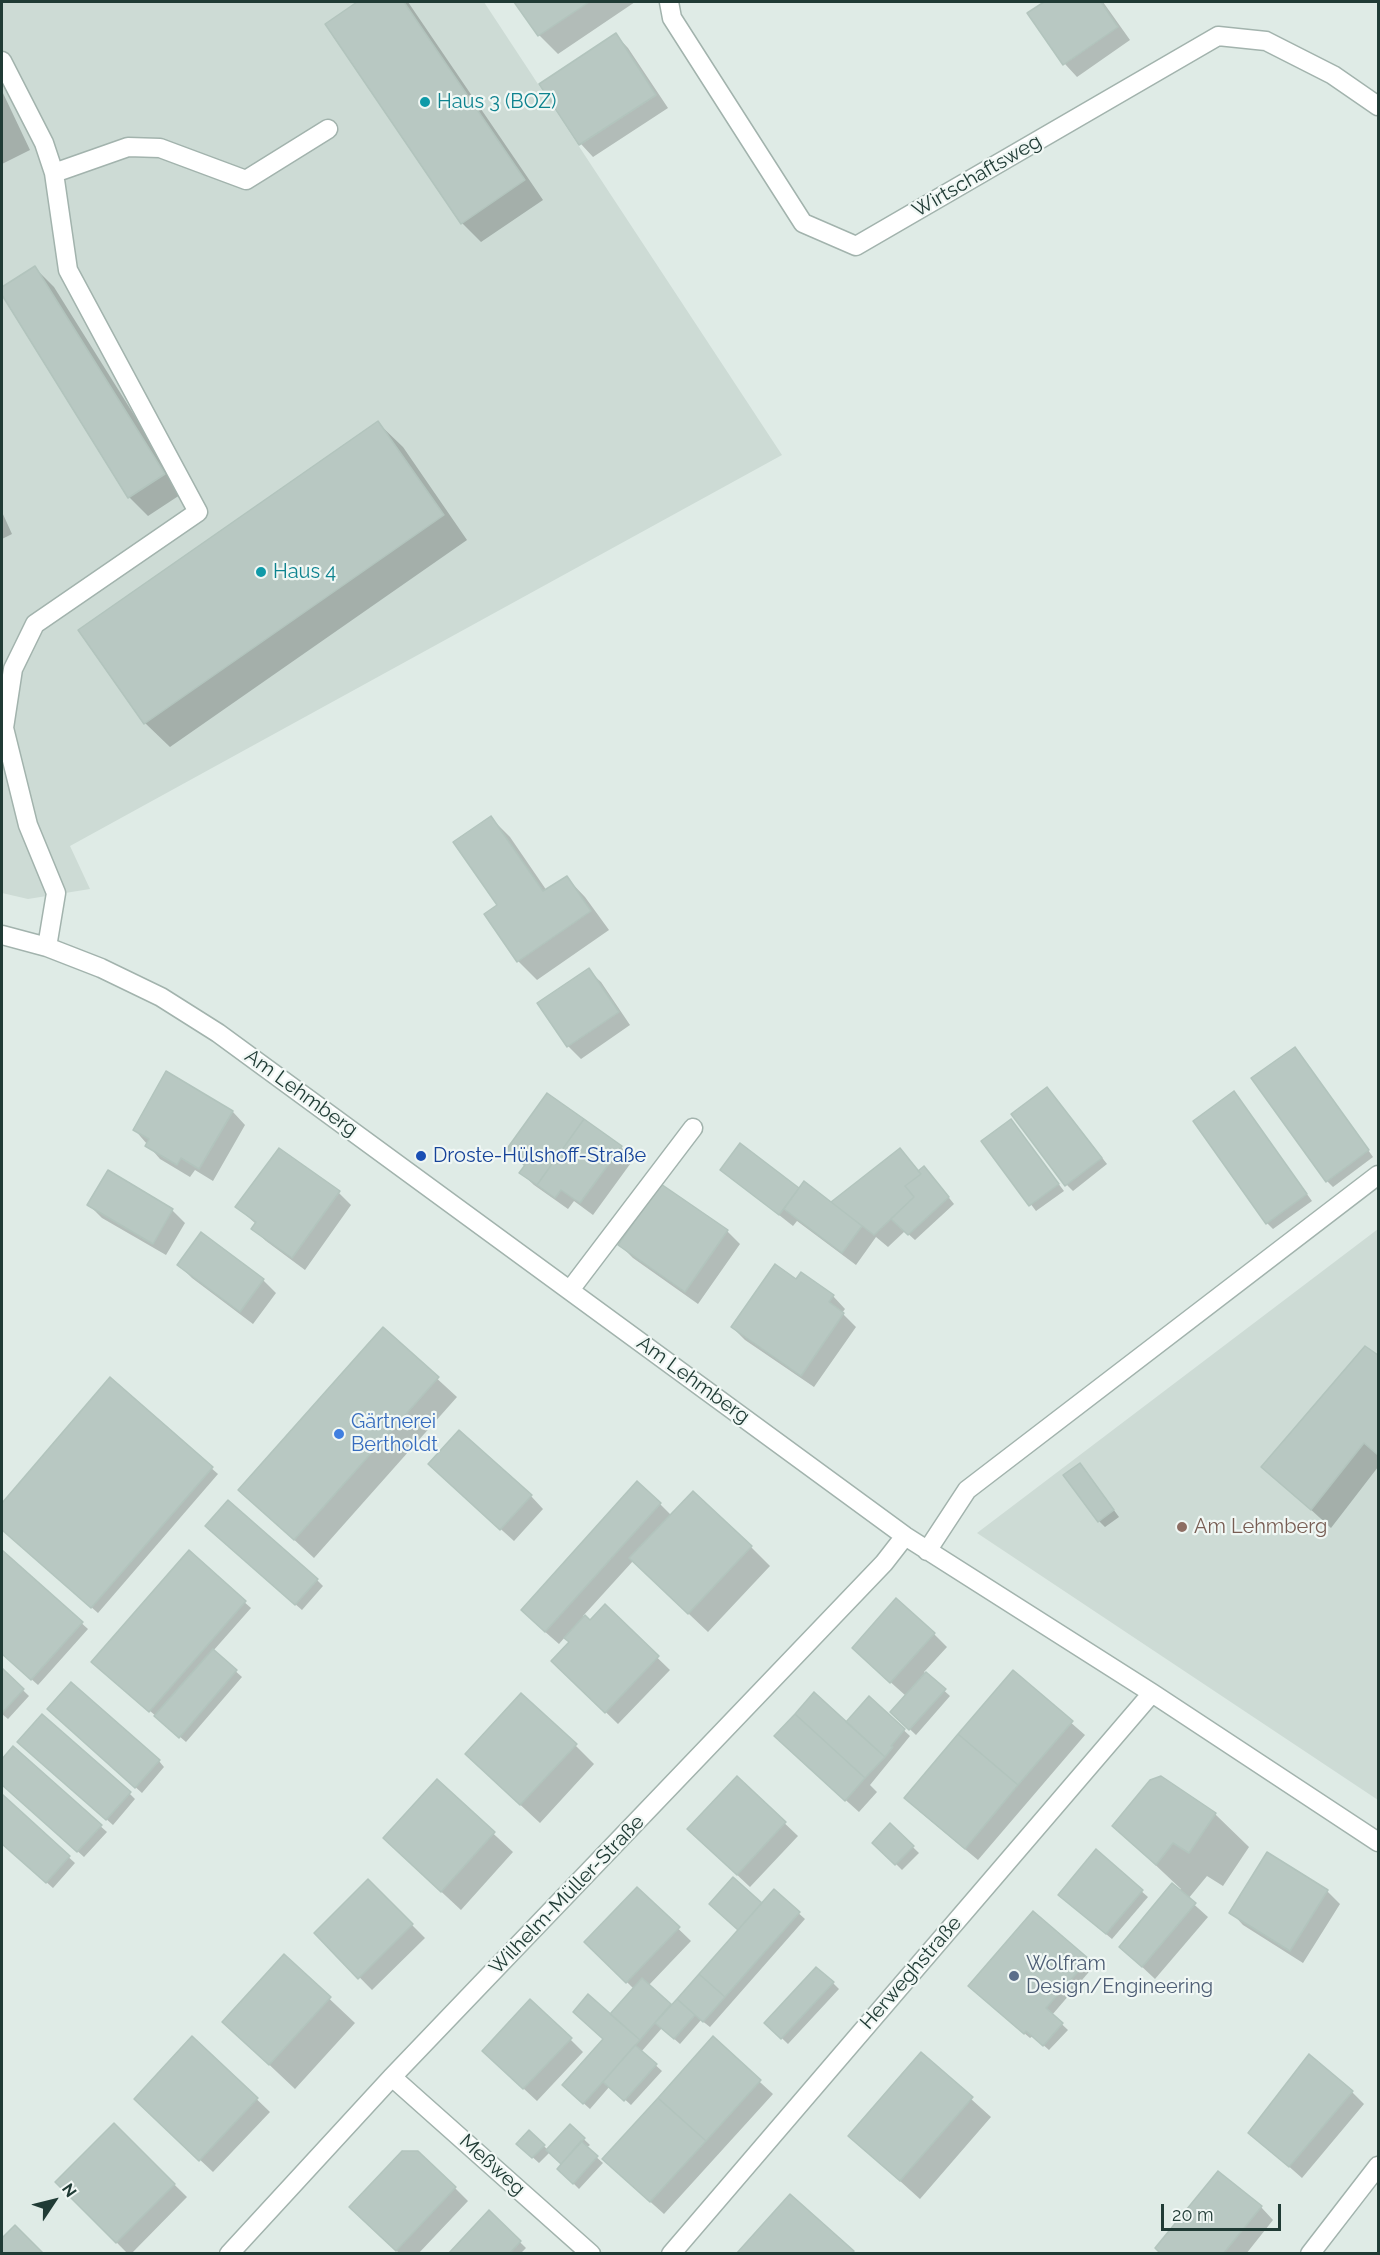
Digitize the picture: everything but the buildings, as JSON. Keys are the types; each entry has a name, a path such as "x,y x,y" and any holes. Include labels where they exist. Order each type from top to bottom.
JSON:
{"street":[{"name":"Wirtschaftsweg","path":"669,2 672,18 803,223 856,246 1218,36 1266,40 1333,75 1378,106"},
{"path":"2,61 44,142 54,173 68,270 198,512 35,624 13,669 4,728 28,825 56,893 47,947"},
{"path":"54,173 128,147 160,148 246,180 328,129"},
{"name":"Am Lehmberg","path":"2,935 47,947 101,968 151,993 218,1033 905,1536 1152,1693 1378,1842"},
{"path":"570,1290 693,1128"},
{"path":"927,1551 967,1491 1378,1175"},
{"name":"Wilhelm-Müller-Straße","path":"229,2253 884,1563 905,1536"},
{"name":"Herweghstraße","path":"670,2253 1152,1693"},
{"name":"Meßweg","path":"393,2078 591,2253"},
{"path":"1310,2253 1378,2166"}],"shaded area":[{"path":"2,2 484,2 782,455 70,846 90,889 28,899 2,893"},
{"name":"Am Lehmberg","path":"1378,1229 1378,1800 977,1533"}],"place":[{"name":"Haus 3 (BOZ)","path":"425,102"},
{"name":"Haus 4","path":"261,572"},
{"name":"Droste-Hülshoff-Straße","path":"421,1156"},
{"name":"Gärtnerei Bertholdt","path":"339,1434"},
{"name":"Am Lehmberg","path":"1182,1527"},
{"name":"Wolfram Design/Engineering","path":"1014,1976"}]}
